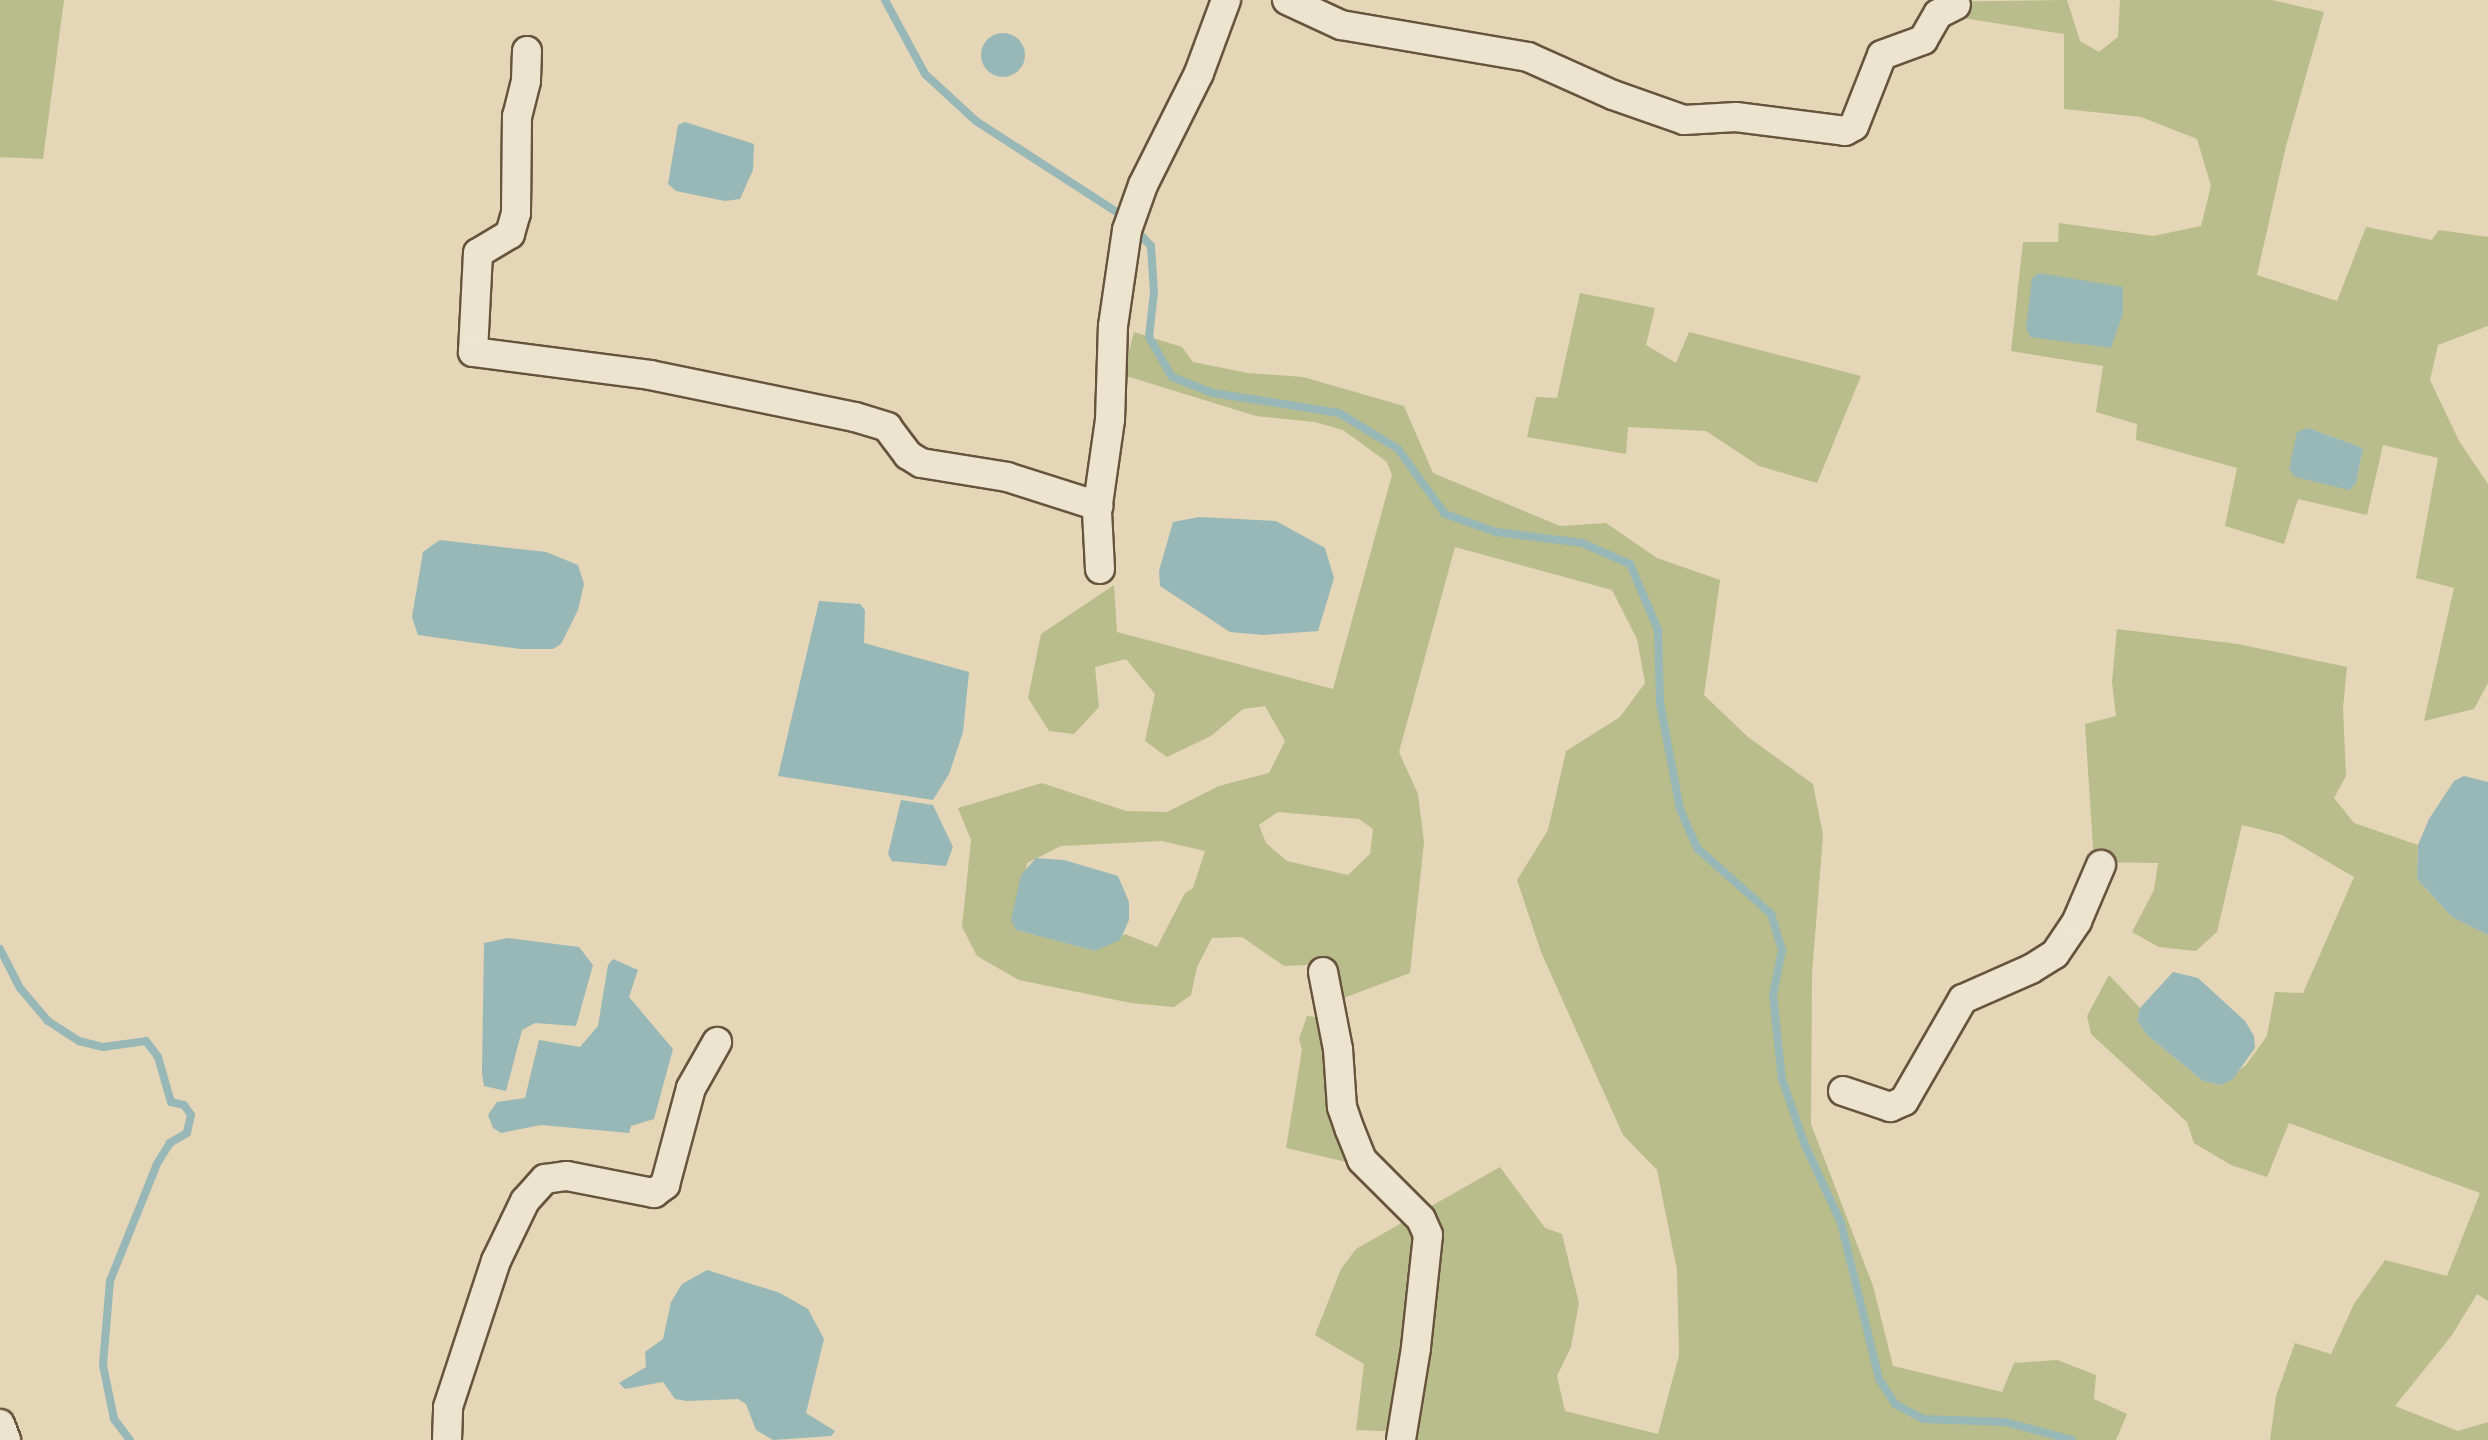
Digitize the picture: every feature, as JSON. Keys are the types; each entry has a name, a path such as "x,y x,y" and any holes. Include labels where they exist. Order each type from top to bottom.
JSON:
{"street":[{"path":"1100,569 1098,506 1110,420 1113,326 1127,230 1143,185 1199,72 1226,0"},
{"path":"1287,0 1341,25 1528,57 1613,95 1684,120 1736,117 1845,131 1854,126 1882,55 1923,40 1938,14 1956,6"},
{"path":"527,51 526,81 517,116 516,213 510,234 478,253 473,352 668,378 855,416 886,428 908,455 921,463 1007,477 1098,506"},
{"path":"1843,1090 1890,1107 1904,1101 1963,999 2055,954 2077,921 2100,865"},
{"path":"1323,972 1338,1048 1342,1107 1350,1130 1362,1160 1421,1219 1428,1235 1416,1348 1400,1440"},
{"path":"446,1440 448,1407 496,1261 525,1200 545,1178 567,1176 654,1193 665,1186 691,1088 717,1042"},
{"path":"0,1424 6,1440"}],"green space":[{"path":"0,0 64,0 43,159 0,157"},
{"path":"2067,0 2080,41 2099,52 2118,37 2120,0 2272,0 2324,12 2286,146 2257,275 2337,301 2366,227 2432,240 2439,230 2488,237 2488,326 2438,345 2430,380 2459,441 2488,484 2488,683 2474,709 2424,721 2454,588 2416,578 2438,458 2383,445 2367,515 2298,499 2284,544 2225,526 2237,468 2136,440 2137,424 2096,412 2103,366 2011,351 2023,242 2058,242 2059,223 2153,236 2201,226 2211,186 2197,139 2141,117 2064,109 2064,34 1963,18 1929,2","holes":["2308,428 2363,448 2356,483 2349,490"]},
{"path":"1580,293 1655,308 1646,345 1676,363 1689,332 1861,376 1817,483 1759,466 1706,431 1628,427 1626,454 1527,437 1536,397 1557,398"},
{"path":"1134,332 1182,347 1193,362 1248,373 1303,377 1404,406 1433,473 1560,526 1606,523 1657,558 1720,580 1704,695 1748,737 1813,784 1823,835 1812,974 1811,1124 1873,1286 1893,1366 2002,1392 2014,1363 2057,1360 2096,1375 2094,1399 2127,1414 2116,1440 1409,1440 1409,1432 1356,1430 1364,1364 1315,1335 1341,1269 1356,1249 1500,1167 1545,1228 1562,1234 1579,1303 1571,1347 1557,1376 1565,1411 1658,1434 1679,1355 1677,1270 1657,1170 1623,1135 1541,952 1517,880 1548,830 1566,751 1620,717 1645,683 1637,639 1612,590 1455,547 1399,752 1418,794 1424,842 1410,973 1341,999 1338,974 1324,964 1284,966 1242,937 1212,938 1197,967 1191,995 1174,1007 1131,1003 1019,980 977,956 962,927 971,840 958,808 1042,783 1126,811 1167,812 1219,786 1269,773 1285,741 1265,706 1243,709 1211,736 1167,757 1145,741 1155,694 1126,659 1095,667 1099,707 1074,734 1049,731 1028,698 1041,634 1114,585 1117,632 1333,689 1392,475 1387,462 1343,430 1315,422 1256,416 1123,375","holes":["1278,812 1359,819 1373,829 1370,854 1348,875 1287,861 1266,843 1259,825","1162,841 1205,851 1193,888 1185,893 1157,947 1125,934 1095,951 1016,930 1027,863 1061,846"]},
{"path":"2117,629 2238,644 2347,667 2343,708 2346,776 2334,798 2354,823 2418,845 2417,879 2452,917 2488,935 2488,1301 2477,1294 2452,1335 2395,1406 2458,1431 2488,1422 2488,1440 2270,1440 2276,1396 2295,1343 2331,1354 2354,1304 2385,1260 2447,1276 2480,1193 2289,1123 2267,1177 2231,1165 2194,1143 2187,1122 2091,1034 2087,1016 2109,975 2140,1008 2137,1020 2147,1035 2203,1081 2220,1085 2246,1065 2267,1036 2275,992 2303,993 2354,877 2282,835 2242,825 2217,932 2196,951 2159,947 2132,932 2154,890 2158,863 2094,862 2085,724 2116,716 2112,682"},
{"path":"1307,1016 1325,1018 1351,1163 1286,1148 1302,1050 1299,1039"}],"water":[{"path":"1003,33 1019,39 1025,55 1019,71 1003,77 987,71 981,55 987,39"},
{"path":"685,122 754,144 753,170 740,199 725,201 676,191 668,184 678,125"},
{"path":"2039,273 2123,287 2123,313 2111,348 2030,337 2026,328 2032,278"},
{"path":"2308,428 2363,448 2356,483 2349,490 2295,477 2289,469 2297,432"},
{"path":"1199,517 1276,521 1325,548 1334,578 1318,631 1263,635 1230,632 1160,586 1159,571 1173,522"},
{"path":"440,540 546,552 578,565 584,584 578,610 561,644 553,649 520,649 418,635 412,617 423,552"},
{"path":"819,601 860,604 865,610 864,643 969,672 963,732 949,774 933,800 778,776"},
{"path":"2464,776 2488,782 2488,935 2452,917 2417,879 2418,845 2429,819 2454,781"},
{"path":"901,800 933,805 953,847 946,866 892,861 888,854"},
{"path":"1036,858 1064,860 1118,876 1129,902 1129,920 1120,940 1095,951 1016,930 1011,920 1021,875"},
{"path":"508,938 579,947 593,965 576,1026 535,1023 522,1030 506,1091 484,1086 482,1073 484,943"},
{"path":"613,959 638,970 629,997 673,1049 654,1119 631,1126 629,1133 541,1125 501,1133 493,1128 488,1115 497,1102 525,1098 539,1040 580,1047 598,1026 608,965"},
{"path":"2173,972 2198,978 2245,1021 2254,1036 2255,1048 2232,1080 2220,1085 2203,1081 2147,1035 2137,1020 2140,1008"},
{"path":"707,1270 780,1293 808,1309 824,1339 806,1413 835,1431 831,1436 773,1440 756,1430 746,1404 738,1399 687,1401 675,1399 663,1382 625,1389 619,1383 646,1367 645,1352 663,1339 671,1302 682,1284"}],"waterway":[{"path":"885,0 925,74 976,121 1123,216"},
{"path":"1136,230 1151,246 1154,292 1149,337 1172,377 1213,393 1339,413 1398,449 1445,514 1496,532 1582,543 1630,564 1658,630 1660,703 1680,809 1697,848 1771,914 1782,950 1773,995 1782,1079 1805,1145 1841,1223 1879,1379 1895,1404 1923,1419 2005,1422 2072,1440"},
{"path":"0,949 20,988 48,1021 79,1041 103,1047 146,1041 158,1057 171,1102 184,1105 191,1115 187,1133 170,1143 157,1164 110,1281 103,1365 114,1419 130,1440"}]}
